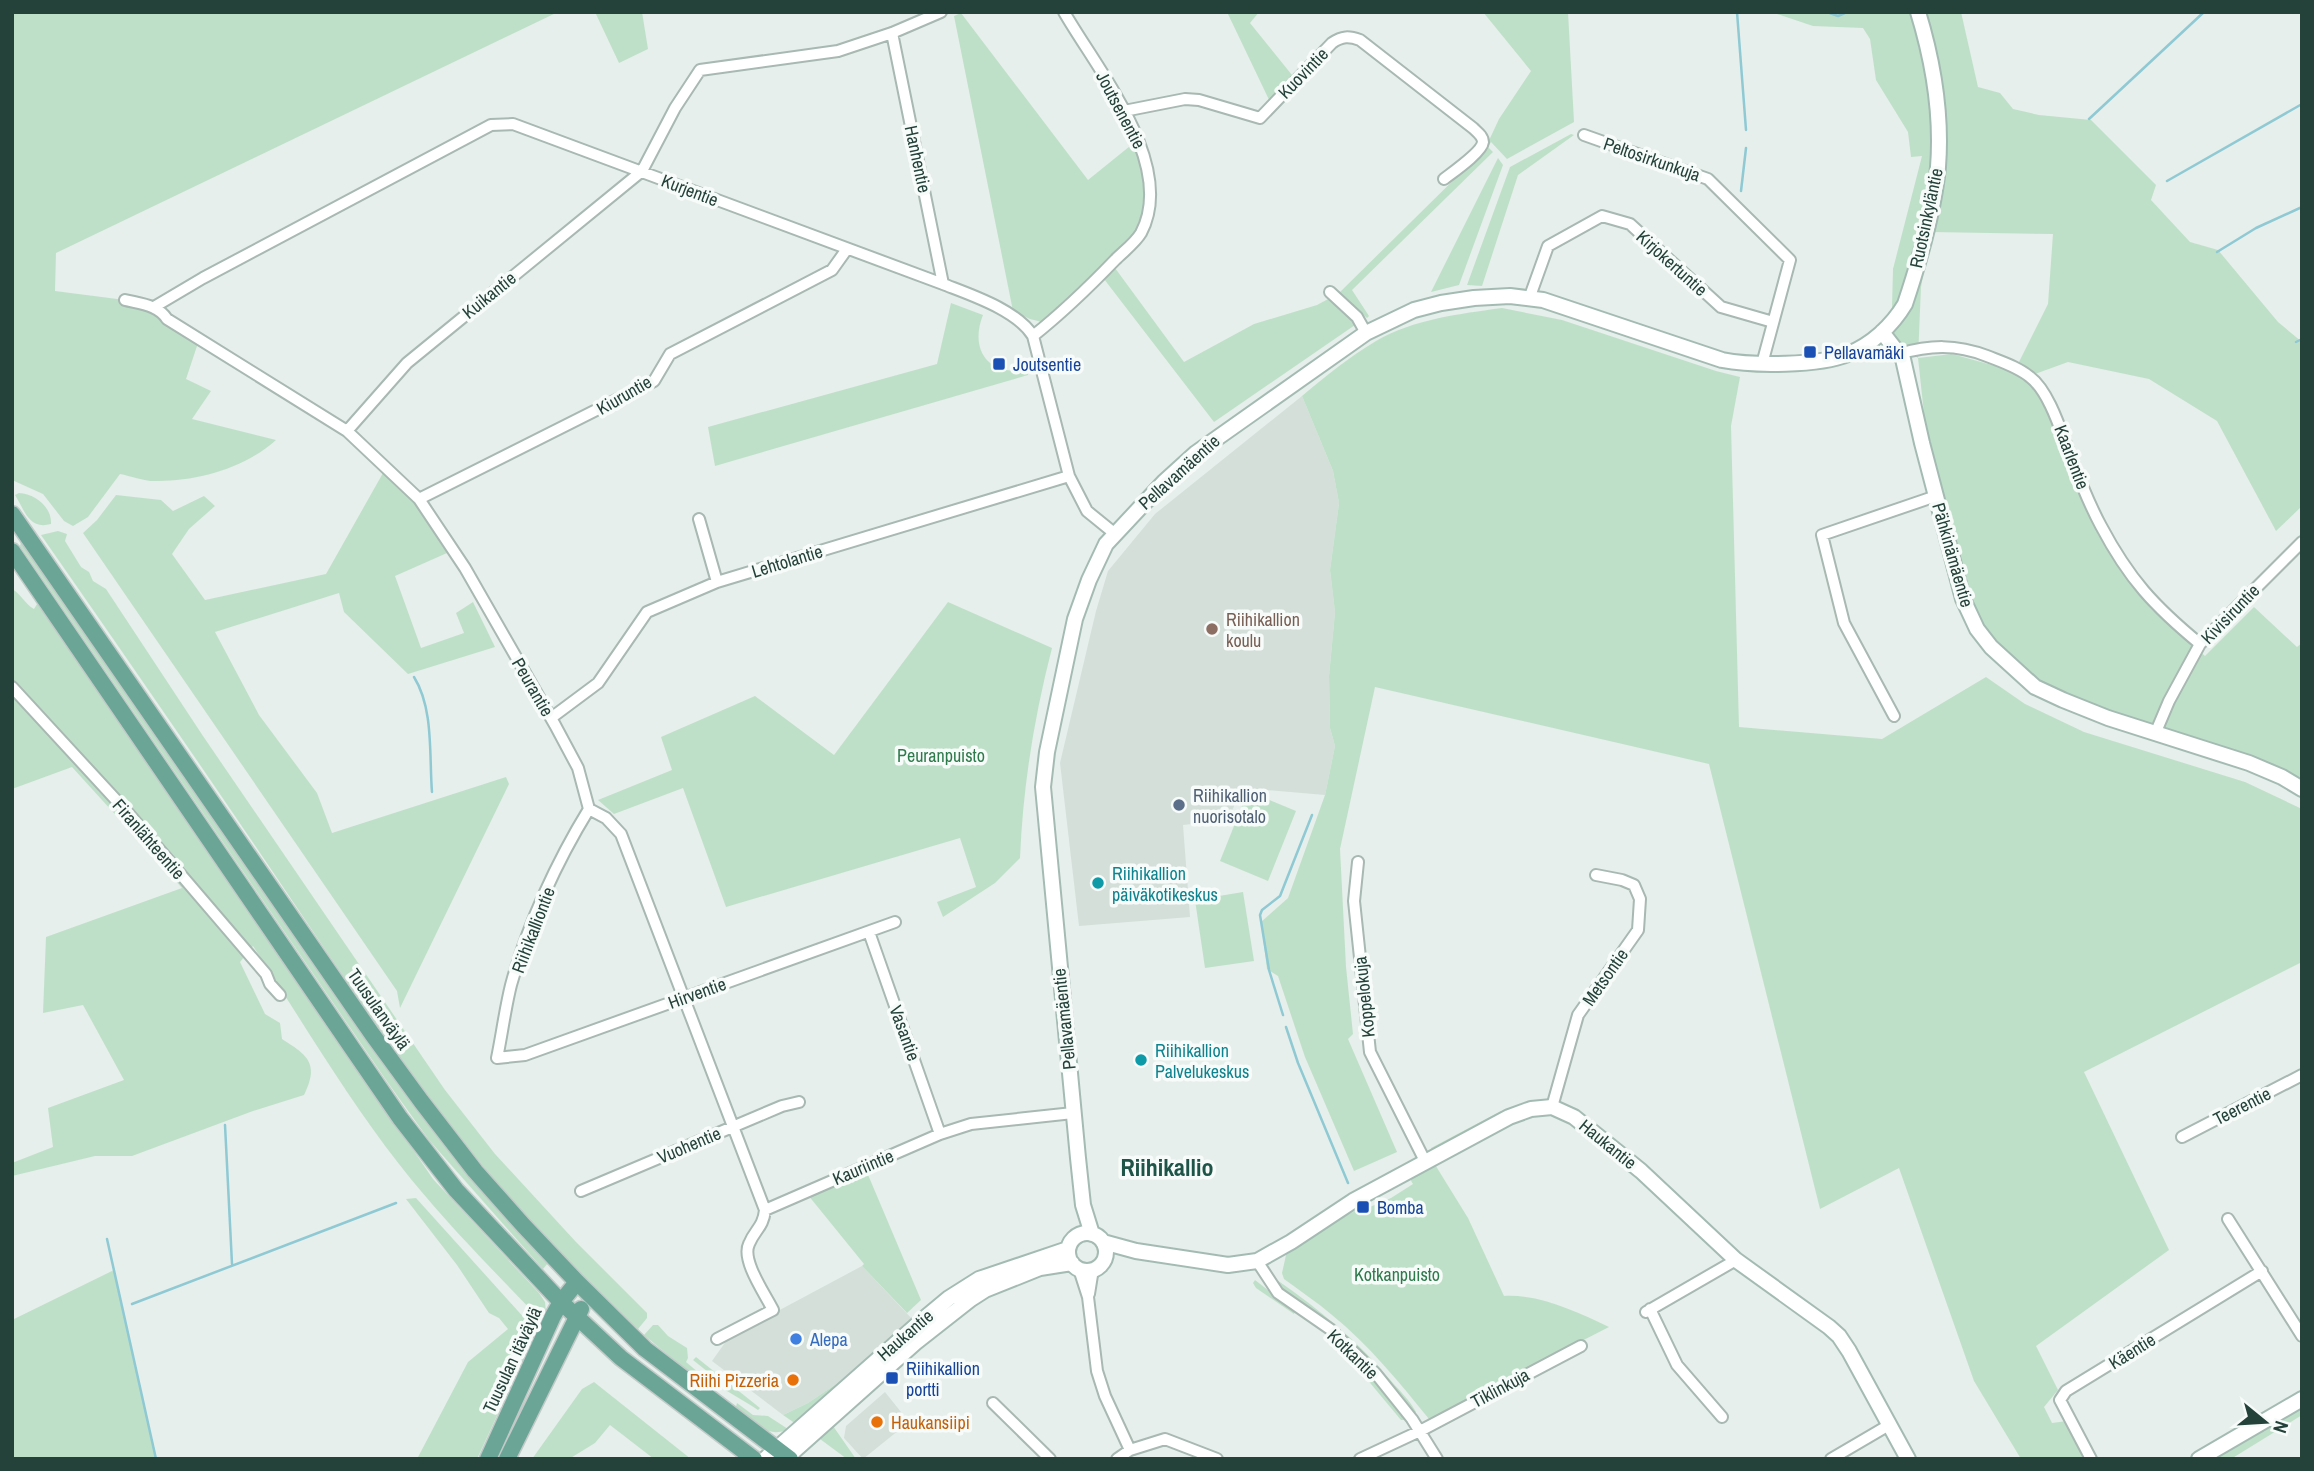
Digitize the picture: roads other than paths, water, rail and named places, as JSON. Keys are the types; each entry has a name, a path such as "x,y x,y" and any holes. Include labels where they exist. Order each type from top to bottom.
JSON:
{"main road":[{"name":"Tuusulanväylä","path":"12,514 421,1101 491,1189 591,1296 645,1349 781,1456"},
{"path":"12,551 400,1118 456,1190 561,1302 621,1358 754,1459"},
{"name":"Tuusulan itäväylä","path":"488,1459 561,1302 578,1282"},
{"path":"507,1459 576,1316 591,1296"}],"street":[{"path":"642,171 675,108 700,70 838,51 892,33 941,12"},
{"name":"Joutsenentie","path":"1033,336 1050,323 1140,236 1151,205 1145,155 1124,111 1065,12"},
{"name":"Ruotsinkyläntie","path":"1882,332 1897,318 1905,304 1933,200 1938,168 1936,100 1920,18"},
{"name":"Hanhentie","path":"892,33 943,284"},
{"name":"Kuovintie","path":"1124,111 1185,99 1199,100 1260,118 1332,43 1341,37 1351,37 1360,40 1482,137 1483,143 1479,150 1444,179"},
{"name":"Kurjentie","path":"154,307 214,272 491,125 513,124 994,304 1028,328 1033,336"},
{"name":"Peltosirkunkuja","path":"1584,135 1708,179 1790,260 1762,365"},
{"name":"Kuikantie","path":"347,431 407,363 642,171"},
{"name":"Kirjokertuntie","path":"1529,299 1548,246 1602,216 1630,224 1721,307 1773,321"},
{"name":"Kiuruntie","path":"419,499 654,381 670,354 832,270 847,250"},
{"path":"1330,292 1357,317 1366,333"},
{"name":"Pellavamäentie","path":"1083,1262 1105,1253 1091,1237 1083,1205 1045,828 1044,770 1075,619 1098,559 1114,533 1196,453 1366,333 1414,310 1474,298 1529,299 1575,310 1722,360 1762,365 1847,355 1882,332"},
{"name":"Peurantie","path":"125,300 163,312 167,320 347,431 419,499 465,568 551,718 578,768 589,809"},
{"name":"Pähkinämäentie","path":"1882,332 1903,359 1963,599 1977,629 1991,647 2035,687 2108,718 2249,763 2302,789"},
{"path":"1033,336 1069,476 1087,511 1114,533"},
{"name":"Kaarlentie","path":"1899,354 1928,346 1955,346 1995,359 2030,377 2057,418 2090,503 2130,575 2151,601 2200,644"},
{"name":"Lehtolantie","path":"551,718 598,682 647,612 718,582 1069,476"},
{"path":"1894,716 1844,623 1822,535 1936,496"},
{"path":"699,519 718,582"},
{"name":"Kivisiruntie","path":"2155,734 2169,701 2200,644 2302,542"},
{"name":"Firanlähteentie","path":"12,687 128,814 266,974 270,984 280,995"},
{"path":"589,809 606,818 621,835 765,1210 763,1224 750,1240 747,1259 773,1310 717,1339"},
{"name":"Riihikalliontie","path":"497,1058 511,985 527,936 589,809"},
{"name":"Koppelokuja","path":"1358,862 1354,901 1370,1052 1425,1161"},
{"name":"Metsontie","path":"1552,1107 1578,1015 1638,930 1640,899 1634,885 1596,875"},
{"name":"Hirventie","path":"497,1058 525,1055 895,922"},
{"name":"Vasantie","path":"869,932 940,1133"},
{"name":"Teerentie","path":"2182,1137 2302,1075"},
{"name":"Vuohentie","path":"581,1191 782,1106 799,1102"},
{"name":"Haukantie","path":"1091,1237 1136,1251 1228,1265 1257,1261 1353,1201 1425,1161 1521,1111 1552,1107 1574,1117 1594,1131 1736,1260 1839,1336 1909,1459"},
{"name":"Kauriintie","path":"765,1210 940,1133 971,1124 1073,1113"},
{"path":"2228,1219 2302,1336"},
{"path":"1091,1237 1073,1238 1083,1262 1097,1371 1105,1396 1130,1450"},
{"name":"Haukantie","path":"781,1456 915,1343 985,1290 1040,1268 1136,1251"},
{"path":"1723,1417 1677,1366 1648,1311 1736,1260"},
{"name":"Kotkantie","path":"1257,1261 1278,1293 1330,1329 1376,1374 1420,1430 1437,1459"},
{"name":"Käentie","path":"2091,1459 2060,1400 2066,1391 2262,1271"},
{"name":"Tiklinkuja","path":"1360,1459 1581,1346"},
{"path":"2199,1459 2302,1399"},
{"path":"993,1403 1050,1459"},
{"path":"1831,1459 1889,1425"},
{"path":"1117,1459 1130,1450 1165,1439 1217,1459"}],"waterway":[{"path":"1737,12 1746,130"},
{"path":"1827,12 1838,16 1847,12"},
{"path":"2089,119 2204,12"},
{"path":"2167,181 2302,104"},
{"path":"1741,191 1746,148"},
{"path":"2217,252 2256,228 2302,207"},
{"path":"2296,342 2302,339"},
{"path":"414,677 428,718 432,792"},
{"path":"1283,1015 1269,970 1260,915 1262,910 1280,896 1312,815"},
{"path":"1286,1027 1298,1063 1348,1183"},
{"path":"225,1125 232,1264"},
{"path":"132,1304 396,1203"},
{"path":"107,1239 156,1459"}],"place":[{"name":"Pellavamäki","path":"1810,352"},
{"name":"Joutsentie","path":"999,364"},
{"name":"Riihikallion koulu","path":"1212,629"},
{"name":"Riihikallion nuorisotalo","path":"1179,805"},
{"name":"Riihikallion päiväkotikeskus","path":"1098,883"},
{"name":"Riihikallion Palvelukeskus","path":"1141,1060"},
{"name":"Bomba","path":"1363,1207"},
{"name":"Alepa","path":"796,1339"},
{"name":"Riihikallion portti","path":"892,1378"},
{"name":"Riihi Pizzeria","path":"793,1380"},
{"name":"Haukansiipi","path":"877,1422"}],"district":[{"name":"Riihikallio","path":"1167,1167"}],"park label":[{"name":"Peuranpuisto","path":"941,755"},
{"name":"Kotkanpuisto","path":"1397,1274"}]}
